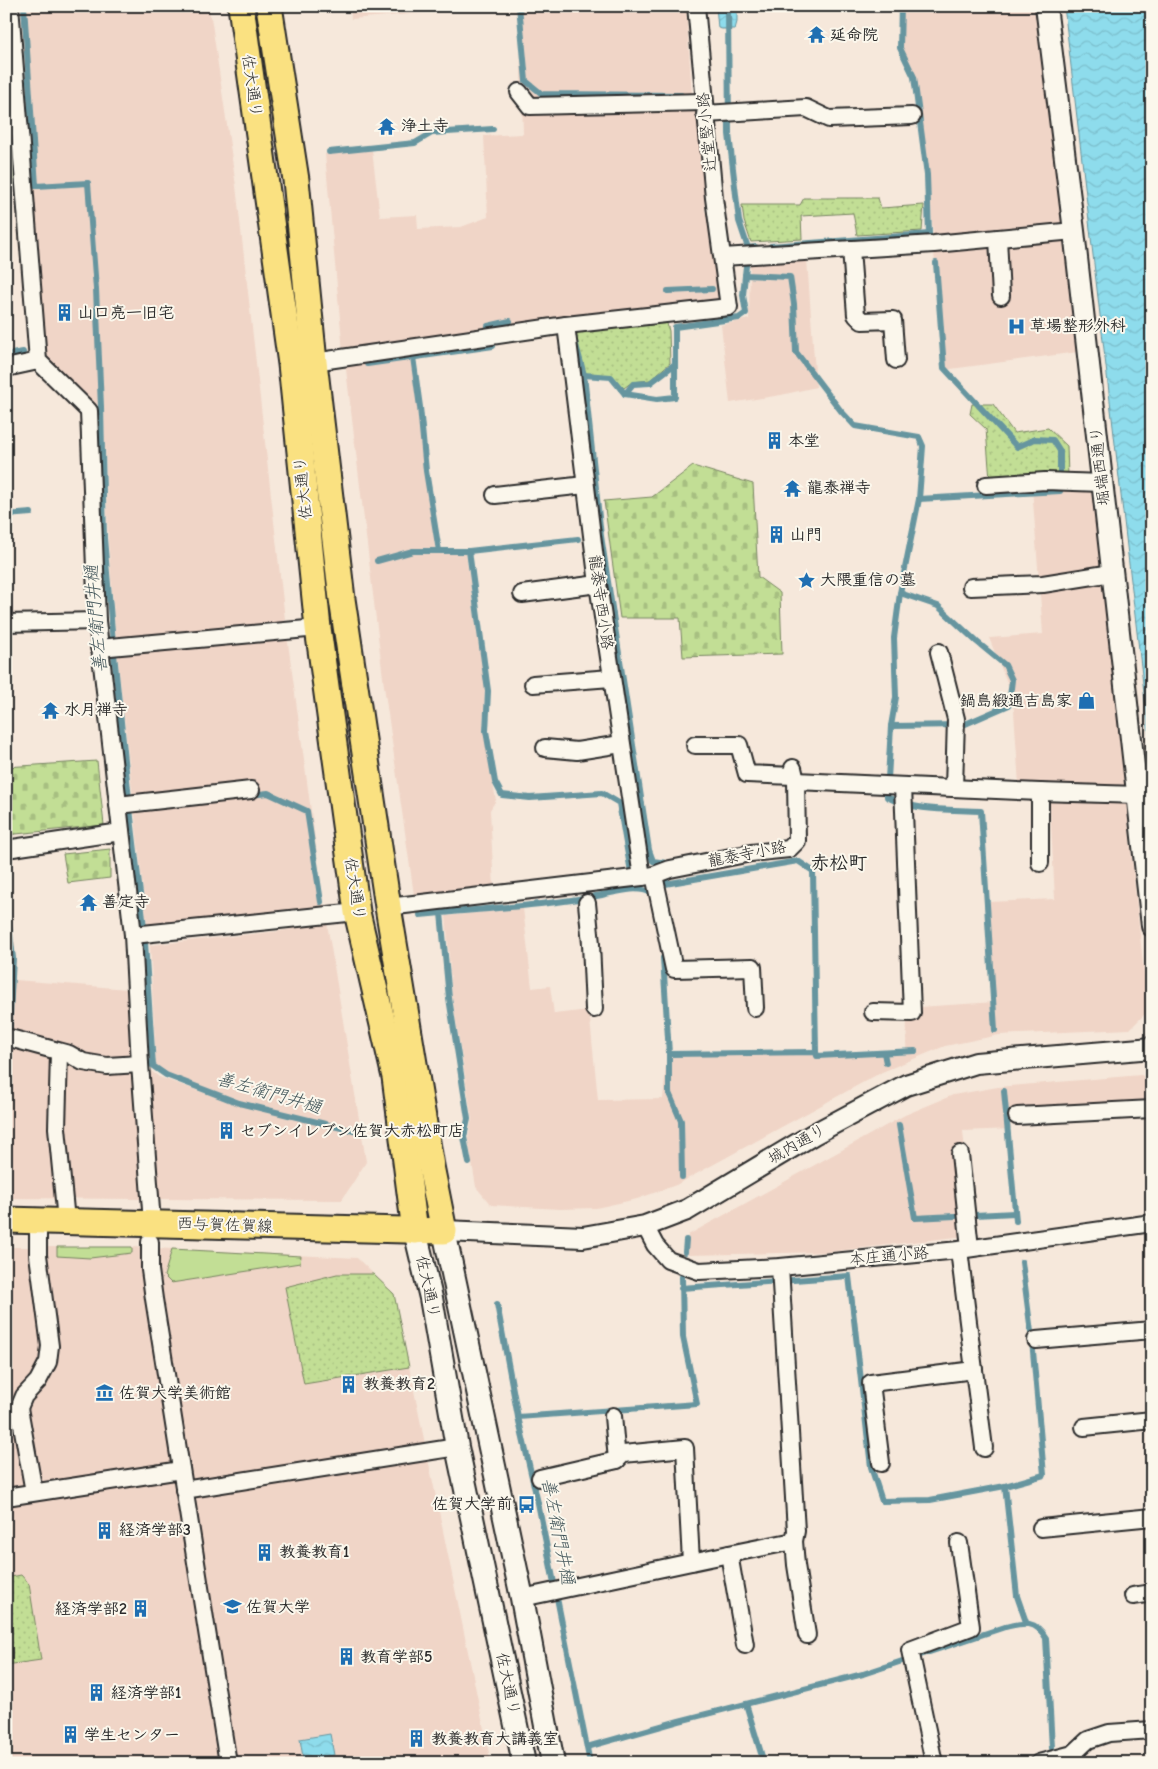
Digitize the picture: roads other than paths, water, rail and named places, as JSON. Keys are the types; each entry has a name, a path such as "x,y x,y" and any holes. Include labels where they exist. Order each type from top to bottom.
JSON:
{"main road":[{"name":"佐大通り","path":"241,6 290,364 318,628 357,912 395,1076 415,1231 431,1298 457,1447 524,1763"},
{"name":"佐大通り","path":"269,6 296,180 314,362 342,599 388,907 431,1166 522,1598 552,1763"},
{"name":"西与賀佐賀線","path":"6,1220 66,1221 151,1233 444,1231"}],"street":[{"path":"10,6 38,361 89,411 97,621 109,647 125,804 121,832 141,935 140,1057 151,1233 150,1270 228,1763"},
{"name":"辻堂竪小路","path":"566,326 729,307 714,198 716,110 696,6"},
{"name":"堀端西通り","path":"1046,6 1074,231 1152,926"},
{"path":"518,92 530,106 716,110 806,108 829,119 912,116"},
{"path":"723,257 934,244 1074,231"},
{"path":"998,238 1001,296"},
{"path":"851,249 856,315 862,321 893,320 896,360"},
{"path":"314,362 566,326"},
{"name":"龍泰寺西小路","path":"566,326 598,584 621,744 650,878 674,969 753,967 755,1008"},
{"path":"6,368 38,361"},
{"path":"986,485 1045,482 1102,483"},
{"path":"495,495 585,485"},
{"path":"971,587 1043,584 1112,573"},
{"path":"522,594 598,584"},
{"path":"6,623 97,621"},
{"path":"109,647 318,628"},
{"path":"939,652 956,726 954,788"},
{"path":"533,684 611,678"},
{"path":"545,748 578,751 621,744"},
{"path":"695,746 739,745 747,774 794,775 897,793 954,788 1138,795"},
{"name":"龍泰寺小路","path":"388,907 650,878 751,853 789,849 797,841 794,775"},
{"path":"125,804 251,790"},
{"path":"1040,792 1040,863"},
{"path":"873,1012 912,1013 897,793"},
{"path":"6,849 121,832"},
{"path":"587,903 594,1009"},
{"path":"141,935 357,912"},
{"path":"6,1037 59,1053 69,1054 83,1062 107,1066 140,1057"},
{"name":"城内通り","path":"444,1231 582,1237 645,1226 687,1210 814,1134 906,1085 976,1063 1152,1048"},
{"path":"59,1053 57,1128 66,1221"},
{"path":"1017,1116 1152,1109"},
{"path":"960,1154 967,1215 965,1249 974,1370 984,1448"},
{"path":"34,1492 19,1408 24,1396 38,1382 48,1362 50,1346 38,1255 38,1221"},
{"name":"本庄通小路","path":"645,1226 655,1245 668,1260 699,1271 780,1276 1152,1223"},
{"path":"780,1276 796,1531 794,1542 807,1635"},
{"path":"1036,1340 1152,1330"},
{"path":"881,1463 871,1384 974,1370"},
{"path":"613,1416 617,1460"},
{"path":"1084,1427 1152,1420"},
{"path":"184,1490 457,1447"},
{"path":"540,1478 617,1460 623,1454 685,1448 691,1562"},
{"path":"6,1497 181,1470"},
{"path":"1040,1528 1152,1517"},
{"path":"522,1598 794,1542"},
{"path":"934,1763 910,1650 971,1627 959,1543"},
{"path":"729,1554 745,1646"},
{"path":"1133,1596 1152,1593"},
{"path":"1039,1763 1075,1758 1088,1740 1109,1733 1152,1730"}],"water":[{"path":"716,6 737,6 735,29 718,28"},
{"path":"1064,6 1152,6 1152,761"},
{"path":"330,1734 334,1755 310,1759 311,1763 304,1763 300,1739"}],"waterway":[{"name":"善左衛門井樋","path":"24,6 36,186 88,183 96,289 104,538 114,654 144,927 153,1066 166,1075 239,1103 358,1132"},
{"path":"519,6 526,81 542,94 681,95"},
{"path":"728,6 729,134 739,221 748,248 756,247"},
{"path":"771,246 929,234 927,175 914,77 900,48 901,6"},
{"path":"329,152 415,143 432,133 493,129"},
{"path":"584,375 611,377 625,394 633,384 650,383 675,364 675,327 739,318 746,313 743,295 747,256"},
{"path":"936,263 944,368 1017,447 1035,439 1053,440 1060,451 1060,472"},
{"path":"745,275 790,277 794,304 796,352 841,411 855,426 919,437 923,446 919,499 900,593 894,638 896,697 891,726 887,797 898,802 921,807 981,811 995,1030"},
{"path":"668,291 712,289"},
{"path":"488,326 510,321"},
{"path":"575,341 584,375 601,536 649,850 653,861 666,863 666,883"},
{"path":"367,364 493,346"},
{"path":"6,355 23,352"},
{"path":"413,357 426,471 439,551 469,551 578,539"},
{"path":"625,394 657,399 675,397 675,364"},
{"path":"919,499 1060,491"},
{"path":"6,515 31,513"},
{"path":"377,561 413,551 439,551"},
{"path":"469,551 488,691 486,731 495,782 502,795 530,798 602,793 619,803 632,878"},
{"path":"891,726 963,725 1009,705 1012,680 1005,665 938,606 900,593"},
{"path":"250,795 268,793 307,811 321,902"},
{"path":"665,884 798,861 813,871 816,1052"},
{"path":"6,865 8,918 13,958 9,1032"},
{"path":"469,1163 464,1137 468,1119 449,998 441,913 522,906 627,890 640,890 651,893"},
{"path":"420,915 441,913"},
{"path":"663,958 669,1054 669,1093 681,1121 682,1177"},
{"path":"669,1054 816,1052 817,1056 915,1051"},
{"path":"884,1053 886,1063"},
{"path":"1004,1091 1016,1221"},
{"path":"899,1125 915,1218 1015,1213"},
{"path":"685,1252 686,1240"},
{"path":"681,1288 849,1276 871,1467 882,1501 930,1500 1005,1486 1044,1475 1032,1340 1022,1262"},
{"path":"518,1417 697,1404 683,1337 682,1277"},
{"name":"善左衛門井樋","path":"497,1304 518,1417 538,1503 590,1763"},
{"path":"1005,1486 1017,1596 1026,1622"},
{"path":"587,1747 679,1721 863,1674 1005,1627 1028,1624 1037,1628 1046,1638 1052,1748"},
{"path":"746,1704 764,1763"},
{"path":"1083,1756 1090,1763"}],"place":[{"name":"延命院","path":"816,35"},
{"name":"浄土寺","path":"387,126"},
{"name":"山口亮一旧宅","path":"64,313"},
{"name":"草場整形外科","path":"1016,326"},
{"name":"本堂","path":"774,441"},
{"name":"龍泰禅寺","path":"793,488"},
{"name":"山門","path":"776,535"},
{"name":"大隈重信の墓","path":"806,580"},
{"name":"鍋島緞通吉島家","path":"1086,701"},
{"name":"水月禅寺","path":"50,710"},
{"name":"善定寺","path":"88,902"},
{"name":"セブンイレブン佐賀大赤松町店","path":"226,1131"},
{"name":"教養教育2","path":"349,1384"},
{"name":"佐賀大学美術館","path":"105,1393"},
{"name":"佐賀大学前","path":"526,1504"},
{"name":"経済学部3","path":"105,1530"},
{"name":"教養教育1","path":"265,1552"},
{"name":"佐賀大学","path":"232,1607"},
{"name":"経済学部2","path":"141,1609"},
{"name":"教育学部5","path":"346,1657"},
{"name":"経済学部1","path":"97,1693"},
{"name":"学生センター","path":"70,1735"},
{"name":"教養教育大講義室","path":"417,1739"}],"district":[{"name":"赤松町","path":"839,863"}]}
